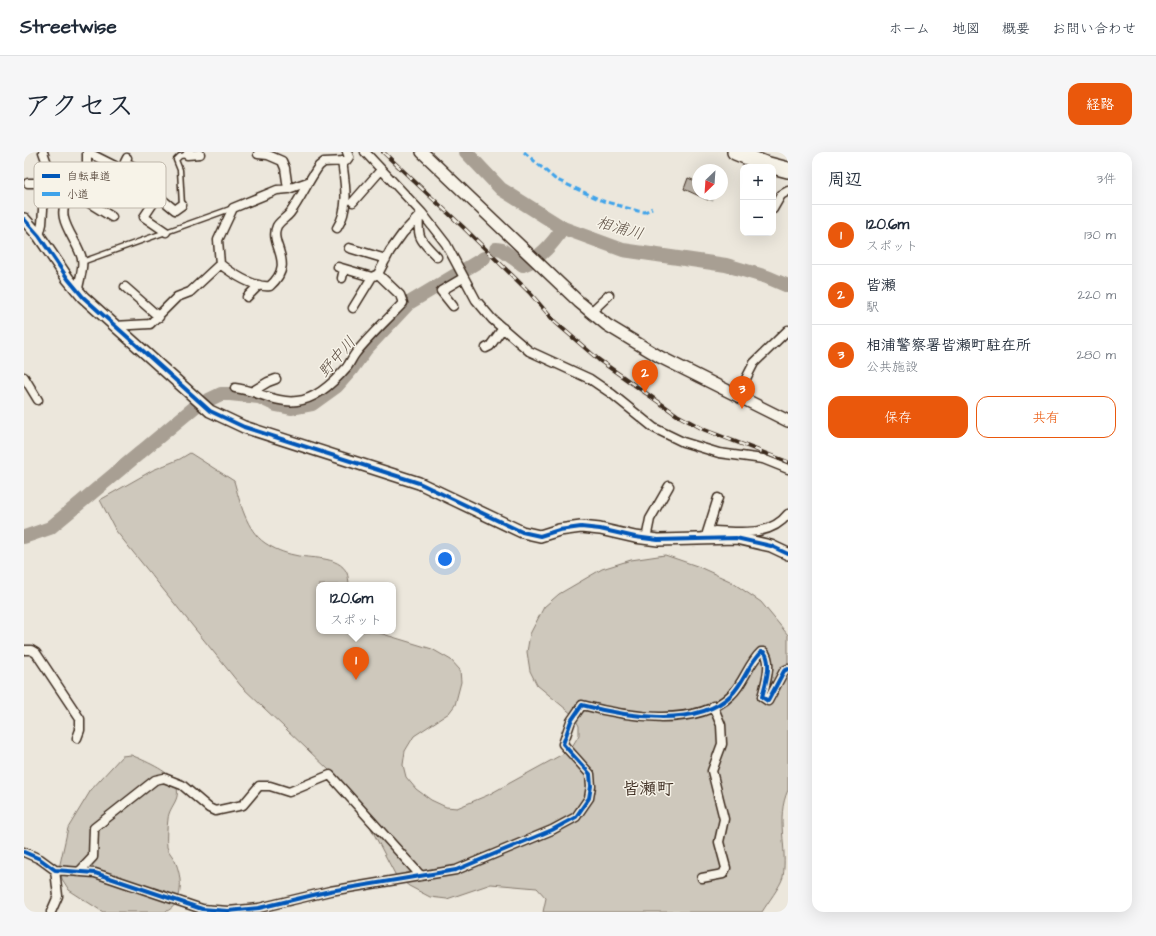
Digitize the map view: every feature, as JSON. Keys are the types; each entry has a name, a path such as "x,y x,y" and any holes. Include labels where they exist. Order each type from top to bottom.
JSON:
{"highway":[{"path":"735,152 765,164 788,170"}],"street":[{"path":"43,152 47,162"},
{"path":"87,152 107,162"},
{"path":"308,182 288,189 277,190 233,208 218,240 220,264 232,274 259,285 270,286 280,275 282,267 276,233 277,226 290,213 319,166 324,162 346,160 349,157 347,152"},
{"path":"365,152 446,244 476,300 492,319 529,351 590,379 612,394 654,428 683,442 719,453 763,459 788,469"},
{"path":"422,152 591,312 607,325 634,342 788,421"},
{"path":"188,153 200,154"},
{"path":"258,154 274,154 282,161 285,168 288,189"},
{"path":"125,162 128,158"},
{"path":"336,228 341,221 345,207 346,191 342,161"},
{"path":"353,202 380,170"},
{"path":"28,183 34,183"},
{"path":"776,204 782,195 788,191"},
{"path":"166,203 175,210 182,205"},
{"path":"39,236 42,224 43,208"},
{"path":"66,208 64,218 68,232 83,260 78,289"},
{"path":"97,208 112,217"},
{"path":"150,208 144,217 166,232"},
{"path":"421,215 418,229 420,238 437,257"},
{"path":"353,308 403,233 421,215"},
{"path":"24,219 39,236 68,279 78,289 83,297 210,411 244,428 419,483 522,532 540,536 558,530 582,527 600,529 646,539 736,538 771,546 788,554"},
{"path":"349,248 386,259"},
{"path":"114,326 150,324 159,317 177,297 190,292 220,264"},
{"path":"235,388 253,391 279,400 297,402 311,397 327,386 348,366 354,355 403,303 400,295 375,275 341,268 342,278"},
{"path":"453,306 441,290 463,278"},
{"path":"247,297 259,285"},
{"path":"125,287 135,301 159,317"},
{"path":"591,312 608,295"},
{"path":"486,348 490,346 502,328"},
{"path":"737,396 754,363 788,330"},
{"path":"24,377 38,400"},
{"path":"253,391 276,379"},
{"path":"646,539 650,519 669,486"},
{"path":"709,539 718,498"},
{"path":"709,539 715,531 753,533 766,530 781,522 788,514"},
{"path":"24,650 32,650 36,653 80,718 80,730 77,738"},
{"path":"24,852 40,859 55,870 94,873 202,909 228,911 259,908 330,891 456,870 552,830 576,817 589,798 591,786 590,774 563,744 571,721 582,706 599,710 655,717 690,716 713,706 731,695 761,652 764,652 767,655 768,671 762,698 768,701 784,671 788,669"},
{"path":"702,878 723,874 726,868 719,842 724,819 712,771 722,744 721,725 713,706"},
{"path":"79,872 93,857 94,828 155,780 164,778 182,785 209,808 215,811 243,805 259,786 270,786 289,792 330,775 421,876"},
{"path":"51,912 58,896 55,870"}],"lane":[{"path":"182,205 180,170 176,160 180,156 188,153"},
{"path":"82,262 233,208"}],"shaded area":[{"path":"190,453 234,481 241,506 248,523 258,537 265,543 275,549 287,553 331,560 343,567 347,573 348,582 316,582 316,634 383,634 432,649 451,660 460,670 461,682 455,705 449,713 414,736 405,751 403,765 406,777 416,789 431,800 446,807 457,808 488,795 561,755 573,745 579,735 579,726 573,715 537,685 530,671 527,652 530,634 544,607 559,594 602,569 631,560 665,555 697,566 730,581 761,602 788,635 788,790 782,812 784,855 783,877 777,890 762,912 543,912 546,898 537,888 491,884 447,899 430,897 409,886 396,876 352,792 241,686 116,531 100,500 153,470 180,459"},
{"path":"131,755 155,766 167,774 175,782 177,788 177,798 169,814 167,826 167,847 177,867 180,889 176,903 165,912 103,912 69,890 62,879 60,864 68,828 91,790 122,756"}],"building":[{"path":"688,178 692,180 692,193 684,189"}],"waterway":[{"name":"相浦川","path":"466,152 501,189 563,228 623,250 726,265 767,277 788,286"},
{"name":"野中川","path":"496,249 502,250 523,265 546,250 563,228"},
{"name":"野中川","path":"24,537 50,528 196,406 221,394 259,397 276,405 291,408 312,404 337,386 366,349 409,303 484,258"}],"railway":[{"path":"383,152 463,227 529,292 555,322 599,360 677,415 705,430 788,462"}],"marked path":[{"path":"524,152 555,179 603,201 638,211 645,212 652,208"}],"cycle path":[{"path":"24,219 39,236 68,279 83,297 210,411 244,427 419,483 522,532 540,536 559,530 581,527 658,540 736,538 771,546 788,554"},
{"path":"24,852 40,859 55,870 95,873 202,909 228,911 259,908 330,891 456,870 552,830 576,817 589,798 591,786 590,774 563,744 571,721 582,705 638,716 680,716 699,712 717,706 731,695 761,652 764,652 767,656 768,662 768,674 762,697 768,701 784,671 788,669"}],"place":[{"name":"皆瀬","path":"645,393"},
{"name":"相浦警察署皆瀬町駐在所","path":"742,409"},
{"name":"120.6m","path":"356,680"}],"district":[{"name":"皆瀬町","path":"648,789"}]}
